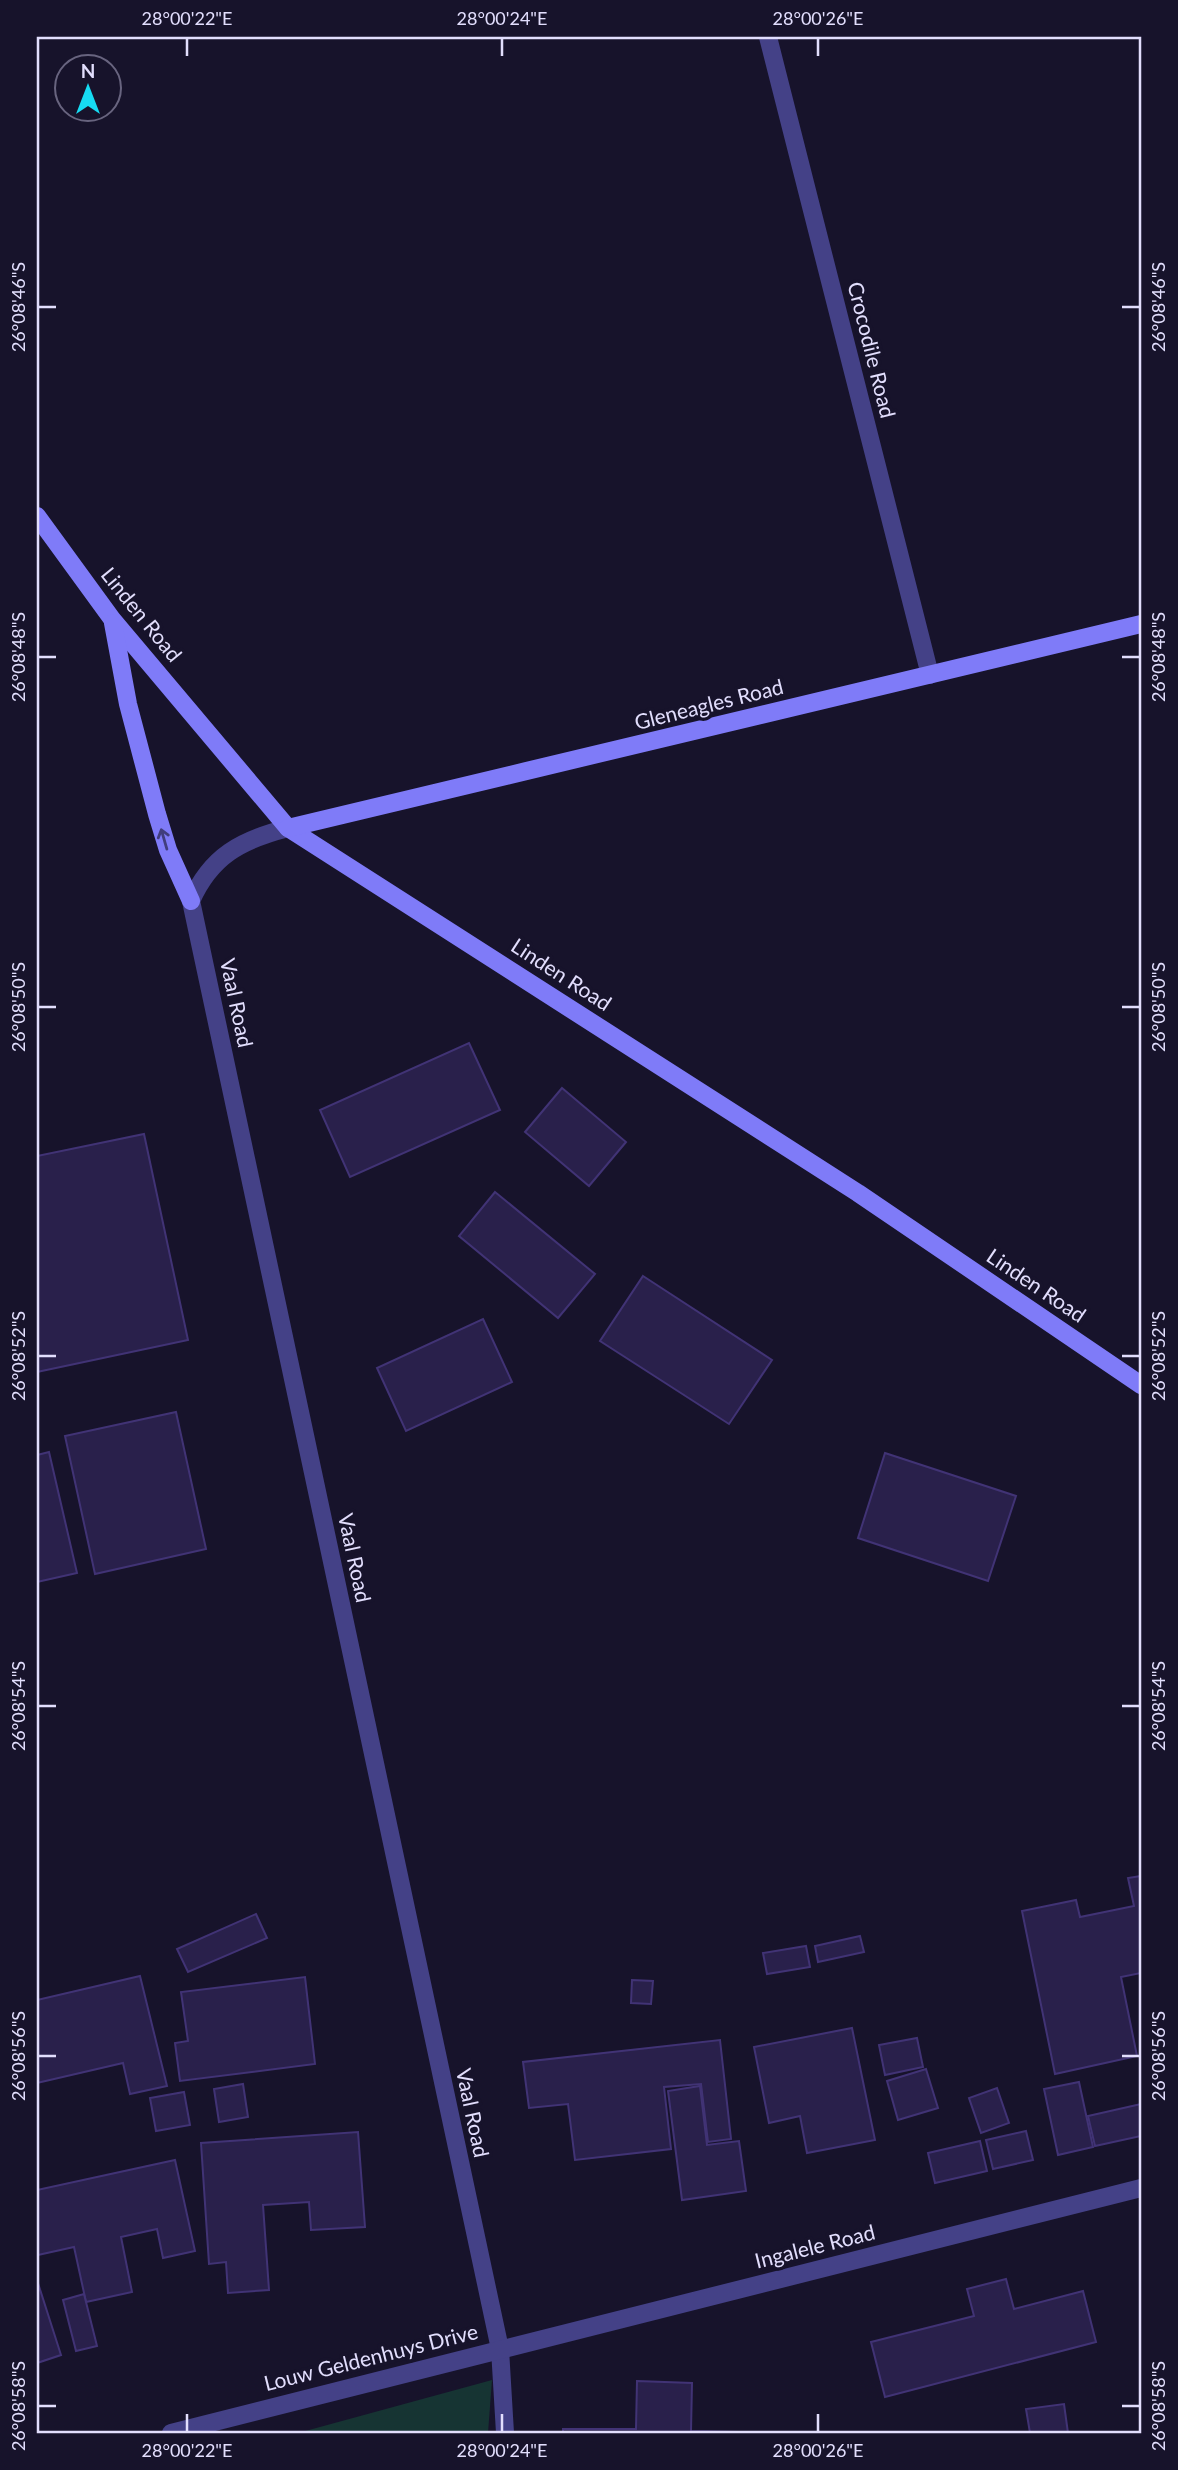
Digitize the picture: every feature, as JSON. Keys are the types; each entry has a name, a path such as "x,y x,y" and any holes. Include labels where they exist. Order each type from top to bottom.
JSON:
{"main road":[{"name":"Linden Road","path":"37,516 112,619 288,828 858,1193 1141,1385"},
{"path":"112,619 128,704 154,802 168,850 191,901"},
{"name":"Gleneagles Road","path":"288,828 1141,624"}],"street":[{"name":"Crocodile Road","path":"768,37 930,675"},
{"path":"191,901 205,875 231,850 264,834 288,828"},
{"name":"Vaal Road","path":"191,901 500,2349"},
{"name":"Ingalele Road","path":"500,2349 1141,2189"},
{"name":"Louw Geldenhuys Drive","path":"171,2433 500,2349 505,2433"}],"green space":[{"path":"492,2380 488,2433 298,2433"}],"building":[{"path":"469,1043 500,1110 350,1177 320,1110"},
{"path":"562,1088 626,1142 589,1186 525,1132"},
{"path":"144,1134 188,1340 37,1372 37,1156"},
{"path":"495,1192 595,1274 558,1318 459,1236"},
{"path":"643,1276 772,1360 729,1424 600,1341"},
{"path":"483,1319 512,1382 406,1431 377,1368"},
{"path":"176,1412 206,1549 95,1574 65,1436"},
{"path":"49,1452 77,1573 37,1582 37,1455"},
{"path":"885,1453 1016,1496 988,1581 858,1538"},
{"path":"1141,1876 1141,1973 1121,1977 1137,2056 1055,2074 1022,1911 1076,1900 1080,1917 1134,1906 1128,1878"},
{"path":"256,1914 267,1938 188,1972 177,1949"},
{"path":"860,1936 864,1952 818,1962 815,1946"},
{"path":"806,1946 810,1967 767,1974 763,1953"},
{"path":"140,1976 167,2086 130,2094 123,2063 37,2083 37,2000"},
{"path":"305,1977 315,2064 180,2081 175,2043 188,2041 181,1992"},
{"path":"632,1980 653,1981 651,2004 631,2003"},
{"path":"852,2028 875,2140 807,2153 800,2116 769,2123 754,2047"},
{"path":"917,2038 923,2067 885,2075 879,2045"},
{"path":"720,2040 731,2139 708,2142 701,2084 664,2087 671,2149 575,2160 568,2104 529,2108 523,2062"},
{"path":"926,2069 938,2108 898,2120 887,2081"},
{"path":"1079,2082 1093,2147 1058,2155 1044,2089"},
{"path":"243,2084 248,2117 219,2122 214,2089"},
{"path":"700,2086 707,2145 739,2141 746,2191 682,2200 668,2091"},
{"path":"997,2088 1009,2123 981,2133 969,2098"},
{"path":"184,2092 190,2125 156,2131 150,2098"},
{"path":"1141,2104 1141,2136 1095,2146 1088,2116"},
{"path":"1026,2131 1033,2160 993,2169 986,2140"},
{"path":"358,2132 365,2227 311,2230 309,2202 263,2205 269,2290 228,2293 226,2262 209,2264 201,2143"},
{"path":"980,2141 987,2171 935,2183 928,2153"},
{"path":"175,2160 195,2251 163,2258 157,2229 121,2237 132,2292 86,2302 74,2247 38,2255 37,2190"},
{"path":"1006,2279 1014,2309 1083,2291 1096,2342 885,2397 871,2342 974,2316 967,2289"},
{"path":"37,2280 61,2355 37,2363"},
{"path":"84,2294 97,2346 76,2351 63,2300"},
{"path":"637,2381 692,2383 691,2431 795,2433 563,2433 563,2429 636,2429"},
{"path":"1064,2404 1068,2433 1030,2433 1026,2409"}]}
